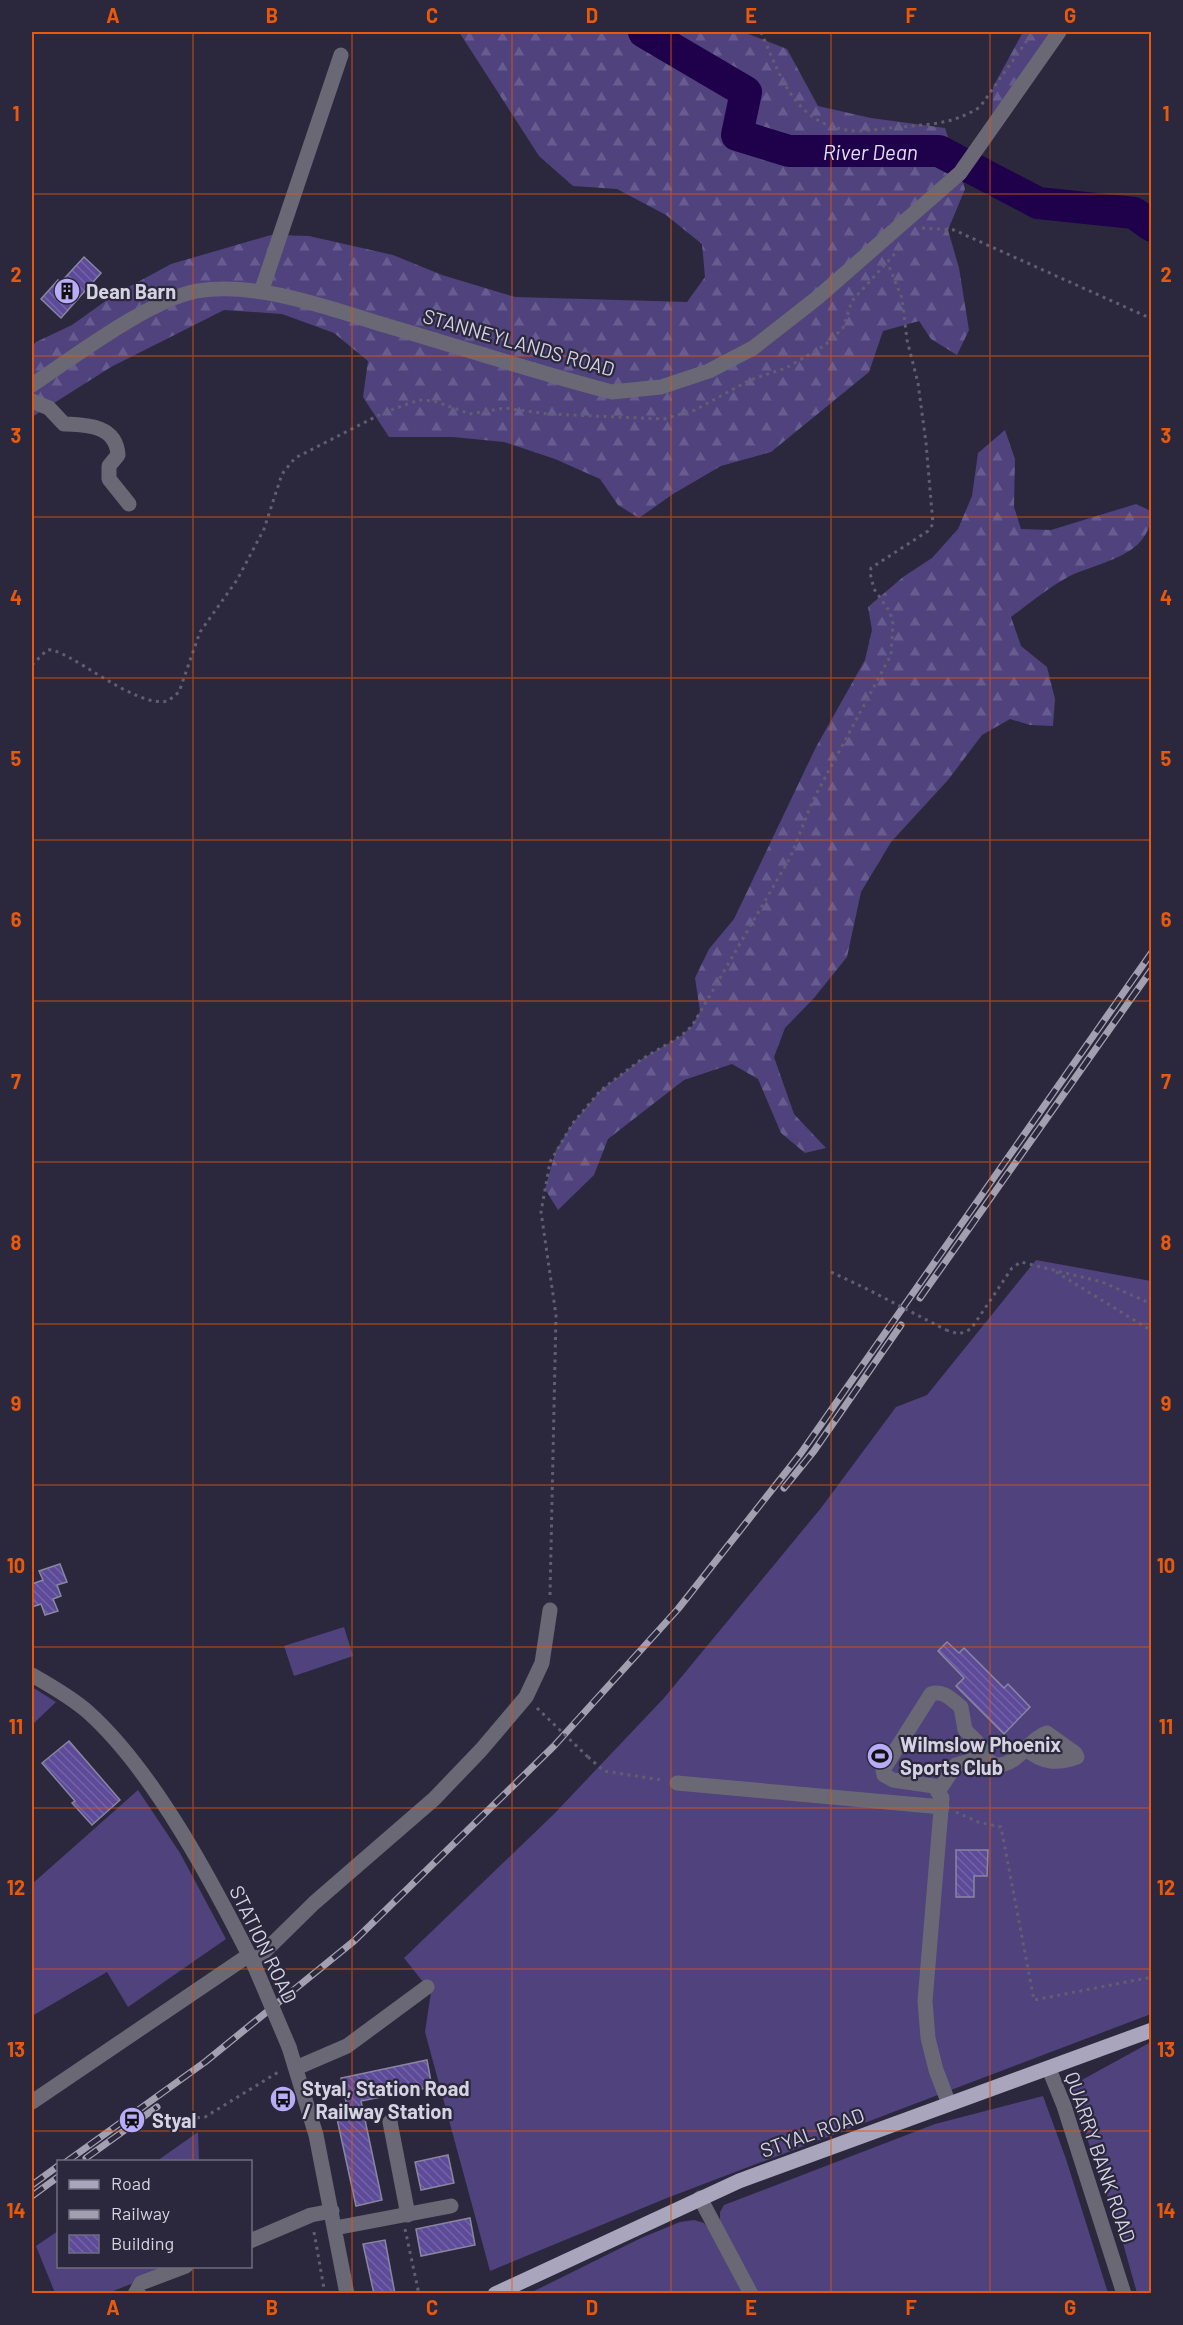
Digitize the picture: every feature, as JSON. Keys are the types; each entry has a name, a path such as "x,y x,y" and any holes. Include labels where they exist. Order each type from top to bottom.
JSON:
{"main road":[{"name":"STYAL ROAD","path":"495,2294 700,2198 1152,2030"}],"street":[{"name":"STANNEYLANDS ROAD","path":"32,385 165,301 196,291 223,288 261,292 337,310 612,392 642,391 683,381 709,371 753,348 817,298 960,173 1059,32"},
{"path":"261,292 341,55"},
{"path":"32,401 49,408 64,424 97,427 114,439 118,455 109,466 109,479 129,504"},
{"path":"32,2102 252,1962 314,1903 434,1799 481,1750 526,1697 542,1664 550,1610"},
{"name":"STATION ROAD","path":"32,1675 87,1711 128,1756 195,1856 252,1962 289,2047 316,2135 347,2294"},
{"path":"949,2104 936,2070 928,2038 925,2001 942,1806 939,1790 934,1786 893,1780 885,1776 883,1770 931,1694 942,1693 961,1707 965,1730 980,1745 984,1756 999,1766 1028,1750"},
{"path":"939,1790 956,1765 984,1756"},
{"path":"677,1783 942,1806"},
{"path":"295,2065 347,2046 427,1987"},
{"name":"QUARRY BANK ROAD","path":"1049,2068 1081,2157 1124,2294"},
{"path":"390,2122 405,2215"},
{"path":"700,2198 752,2294"},
{"path":"335,2228 451,2206"},
{"path":"252,2240 311,2215 332,2211"},
{"path":"135,2294 141,2283 181,2268"}],"path":[{"path":"761,32 783,81 799,105 816,121 847,130 951,122 969,114 980,107 1033,32"},
{"path":"912,228 954,230 1152,319"},
{"path":"550,1610 556,1315 554,1288 542,1229 541,1212 550,1162 588,1103 642,1059 681,1036 692,1026 790,858 813,800 891,655 894,641 890,612 874,589 870,573 874,565 928,531 934,516 918,383 907,340 902,298 888,264 902,245"},
{"path":"32,665 52,648 94,674 125,689 157,701 168,701 179,692 200,632 237,580 264,529 282,474 295,458 383,413 419,400 434,401 470,414 505,408 525,411"},
{"path":"831,1272 958,1334 971,1329 1012,1268 1021,1262 1102,1282 1152,1304"},
{"path":"1052,1270 1152,1331"},
{"path":"537,1708 604,1772 677,1783"},
{"path":"942,1806 978,1822 1001,1827 1034,2000 1152,1977"},
{"path":"182,2119 205,2116 295,2065"},
{"path":"311,2215 325,2294"},
{"path":"405,2215 419,2294"}],"green space":[{"path":"459,32 743,32 787,49 818,106 871,118 945,128 965,189 948,230 959,268 969,330 957,355 931,339 919,321 883,331 869,372 771,452 721,466 673,494 639,518 618,505 600,479 555,459 504,442 453,437 389,437 363,397 368,361 334,333 282,314 224,310 111,367 32,417 32,346 36,342 72,325 114,295 171,264 271,235 309,236 393,255 442,275 515,297 687,302 705,277 702,244 666,215 617,189 573,186 539,156"},
{"path":"1023,32 1052,32 992,119 993,87"},
{"path":"1005,430 1015,459 1014,507 1021,529 1051,530 1136,504 1151,511 1149,526 1143,538 1134,548 1109,561 1068,577 1011,617 1021,646 1047,667 1055,699 1053,726 1030,725 1010,719 982,735 948,780 891,842 861,892 847,957 814,998 785,1028 774,1057 794,1114 826,1148 805,1153 781,1133 758,1079 732,1064 684,1080 608,1139 594,1175 558,1210 545,1189 556,1150 573,1123 601,1090 642,1059 681,1036 692,1026 700,1011 695,978 709,949 734,919 816,747 865,660 872,630 868,607 903,577 932,558 958,529 972,496 978,453"},
{"name":"Wilmslow Phoenix Sports Club","path":"1036,1260 1151,1281 1151,2014 667,2198 490,2271 425,2032 431,1992 404,1958 554,1814 664,1698 821,1508 896,1407 927,1395"},
{"path":"344,1627 353,1656 294,1676 284,1646"},
{"path":"32,1687 56,1702 32,1725"},
{"path":"138,1790 180,1853 226,1939 128,2007 107,1972 32,2016 32,1884"},
{"path":"1151,2042 1151,2293 1137,2293 1119,2229 1069,2087"},
{"path":"1043,2096 1066,2159 1108,2293 757,2293 720,2224 720,2212 724,2205 935,2124"},
{"path":"198,2132 199,2160 158,2160"},
{"path":"694,2220 704,2223 710,2231 742,2293 528,2294 641,2238 680,2222"},
{"path":"57,2232 57,2268 172,2268 108,2293 55,2293 36,2246"}],"building":[{"name":"Dean Barn","path":"84,257 101,273 61,318 41,299 58,280 61,282"},
{"path":"60,1564 67,1582 57,1585 61,1596 53,1599 58,1611 45,1615 41,1604 32,1607 32,1584 43,1580 39,1571"},
{"path":"947,1642 959,1653 964,1648 1004,1688 1008,1684 1030,1707 1004,1734 956,1686 964,1678 938,1651"},
{"path":"69,1741 120,1800 92,1825 72,1803 75,1801 42,1763"},
{"path":"956,1850 988,1850 987,1876 974,1876 974,1897 956,1897"},
{"path":"427,2060 432,2087 361,2101 382,2200 356,2206 336,2114 348,2111 341,2078"},
{"path":"448,2155 454,2183 421,2190 415,2162"},
{"path":"470,2218 475,2245 421,2256 416,2229"},
{"path":"385,2240 395,2294 374,2294 363,2244"}],"waterway":[{"name":"River Dean","path":"644,32 746,92 737,135 789,151 939,151 1038,203 1134,213 1152,226"}],"railway":[{"path":"69,2160 205,2062 354,1941 554,1746 678,1609 801,1453 1152,952"},
{"path":"920,1298 1152,969"},
{"path":"784,1488 814,1451 901,1325"},
{"path":"86,2158 157,2107"},
{"path":"32,2185 57,2167"},
{"path":"32,2196 57,2178"}],"place":[{"name":"Dean Barn","path":"67,291"},
{"name":"Wilmslow Phoenix Sports Club","path":"880,1756"},
{"name":"Styal, Station Road / Railway Station","path":"283,2099"},
{"name":"Styal","path":"132,2120"}]}
